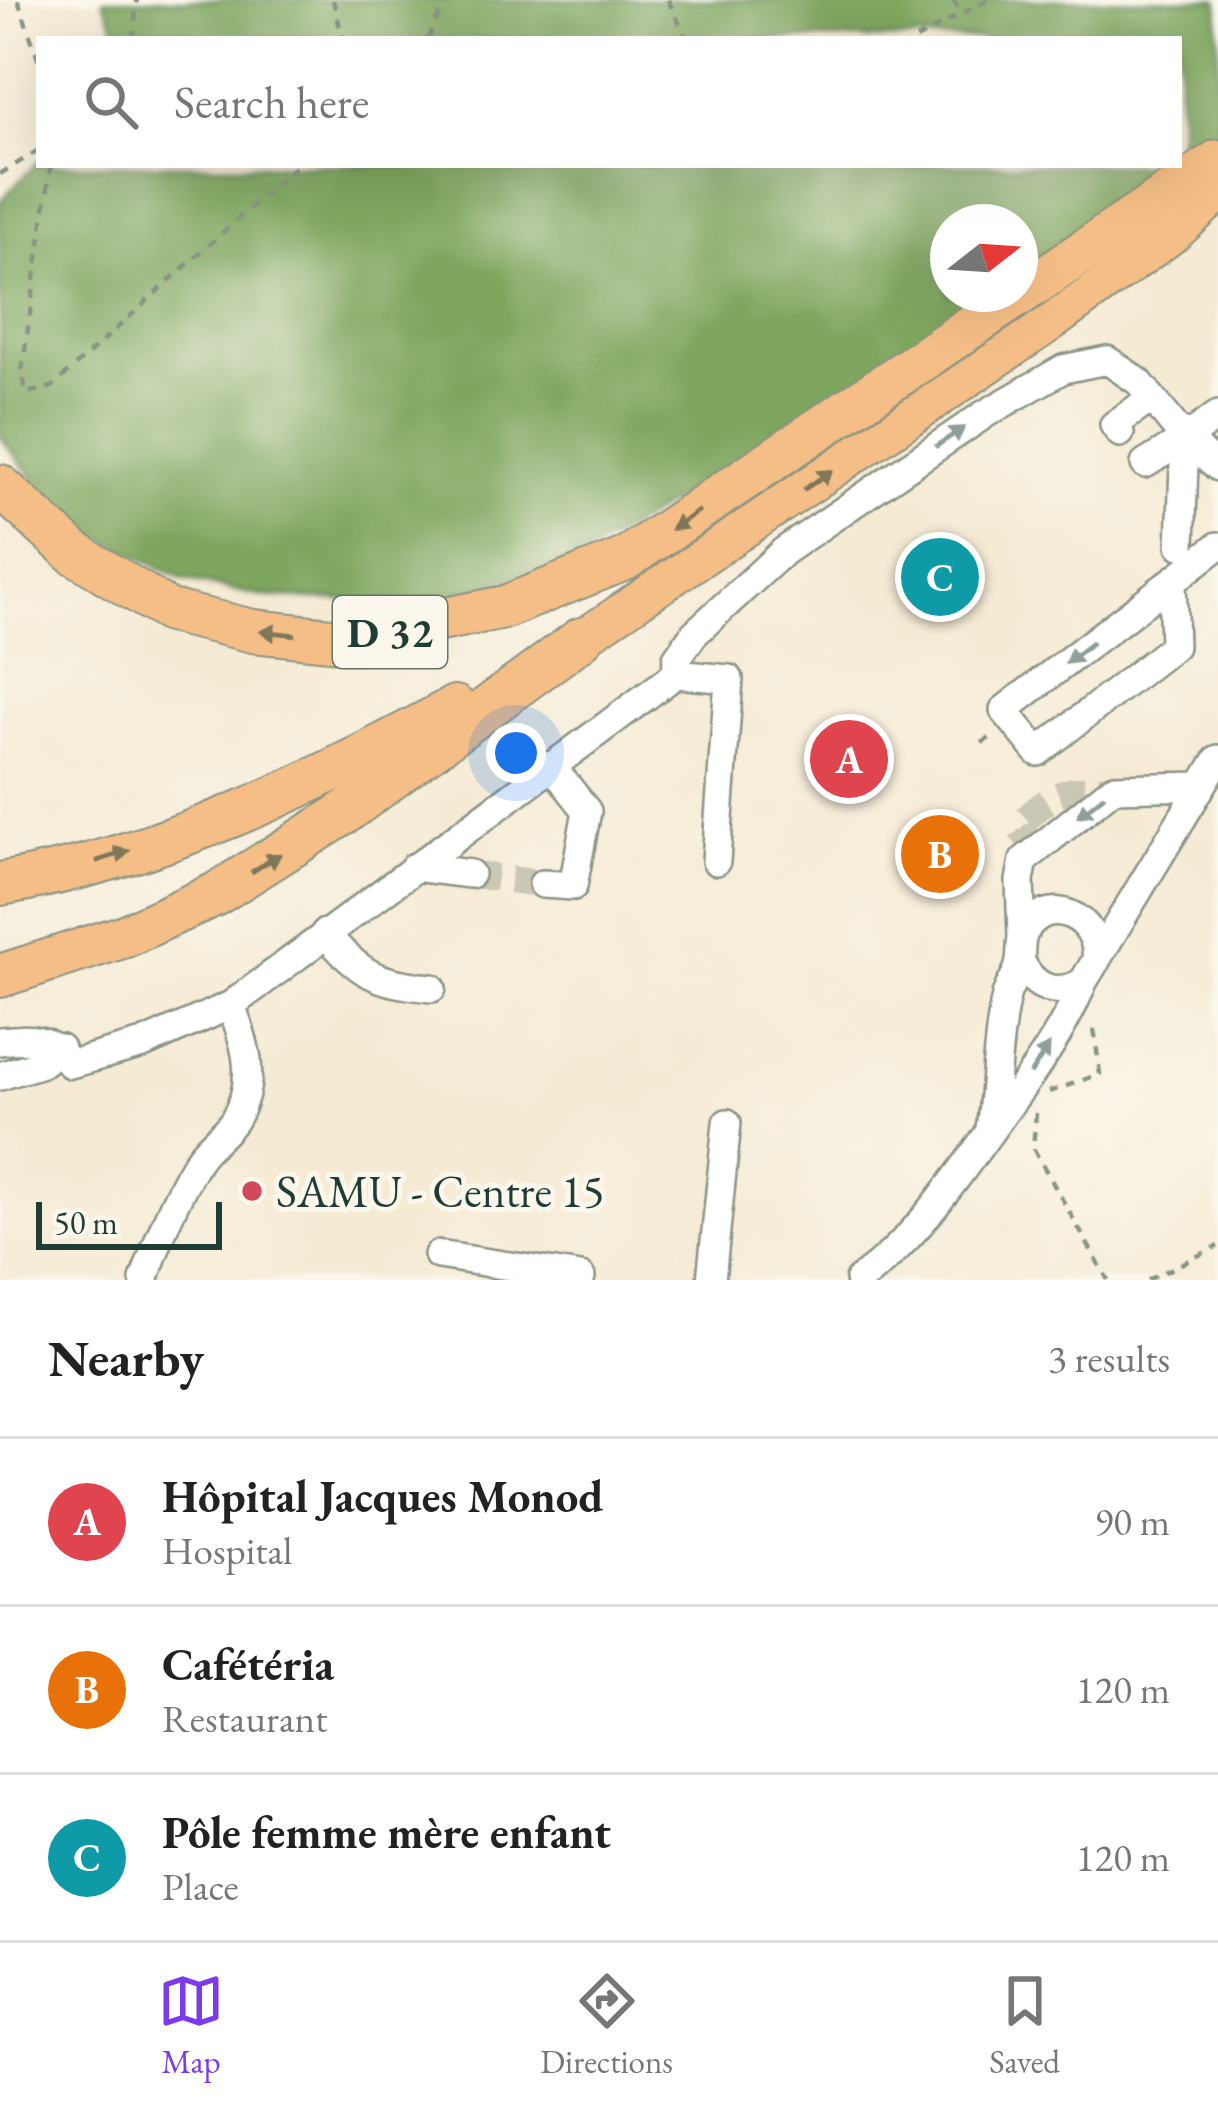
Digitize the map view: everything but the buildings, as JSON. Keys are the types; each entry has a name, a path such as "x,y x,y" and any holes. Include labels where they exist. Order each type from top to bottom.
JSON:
{"highway":[{"name":"D 32","path":"0,486 73,552 170,611 190,616 253,631 340,640 506,607 625,559 1218,161"},
{"name":"D 32","path":"0,884 47,877 187,832 295,789 581,639"},
{"path":"0,976 125,936 216,894 343,814 581,639"}],"main road":[{"name":"D 32","path":"581,639 1054,320 1175,233 1218,194"}],"lane":[{"path":"1175,233 1218,217"},
{"path":"676,674 676,658 694,634 784,550 985,414 1063,369 1108,360 1145,390 1185,440 1218,467"},
{"path":"1120,433 1114,425 1145,390"},
{"path":"1144,464 1218,415"},
{"path":"1181,545 1185,440"},
{"path":"1172,581 1174,646 1038,752 1004,710 1172,581 1218,546"},
{"path":"0,1041 35,1037 60,1048 70,1064 143,1045 231,1005 676,674 729,679 716,862"},
{"path":"859,1280 931,1211 989,1132 1218,759"},
{"path":"543,884 573,886 587,812 551,765"},
{"path":"1084,984 1059,991 1046,989 1026,974 1021,950 1024,860 1113,788 1201,786"},
{"path":"414,867 470,874"},
{"path":"989,1132 1006,993 1028,926 1050,913 1076,916 1087,924 1095,935 1084,984"},
{"path":"1087,924 1123,919"},
{"path":"325,933 352,966 384,983 432,988"},
{"path":"144,1280 174,1200 201,1155 234,1120 246,1087 250,1064 231,1005"},
{"path":"0,1076 42,1063 60,1048"},
{"path":"711,1280 727,1123"},
{"path":"439,1255 468,1270 581,1277"}],"path":[{"path":"18,0 36,52"},
{"path":"133,36 137,0"},
{"path":"333,0 342,36"},
{"path":"429,36 446,0"},
{"path":"668,0 685,36"},
{"path":"953,0 963,15"},
{"path":"922,36 987,0"},
{"path":"0,174 36,152"},
{"path":"51,168 22,371 26,394 52,387 294,168"},
{"path":"1051,1093 1100,1074 1095,1023 1084,984"},
{"path":"1037,1107 1033,1148 1108,1280"},
{"path":"1148,1280 1218,1246"}],"green space":[{"path":"103,0 1218,0 1218,130 1182,156 1182,36 119,36"},
{"path":"36,164 36,168 1165,168 1038,259 1038,204 930,204 930,312 964,312 875,375 580,559 489,586 399,603 260,596 182,579 68,522 0,435 0,201"}],"tunnel":[{"path":"1038,849 1018,826 1042,805 1071,791 1113,788"},
{"path":"470,874 543,884"}],"place":[{"name":"Pôle femme mère enfant","path":"940,577"},
{"name":"Hôpital Jacques Monod","path":"849,759"},
{"name":"Cafétéria","path":"940,854"},
{"name":"SAMU - Centre 15","path":"252,1191"}]}
